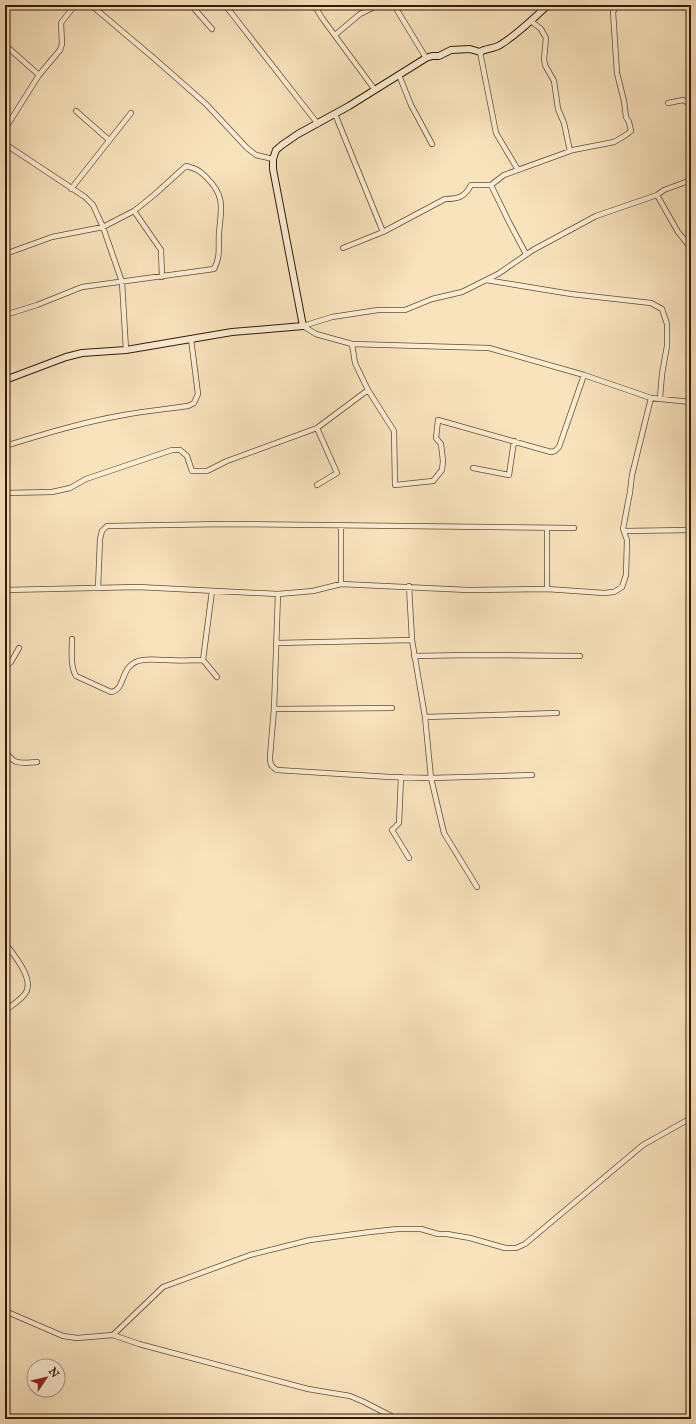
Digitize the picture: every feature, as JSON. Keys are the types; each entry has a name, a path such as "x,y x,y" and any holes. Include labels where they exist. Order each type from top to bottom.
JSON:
{"street":[{"path":"5,129 39,76 60,50 62,44 61,24 75,5"},
{"path":"91,5 206,104 251,152 256,155 273,159"},
{"path":"191,5 212,28"},
{"path":"225,5 318,124"},
{"path":"314,5 375,90"},
{"path":"335,35 360,14 378,5"},
{"path":"394,5 426,58"},
{"path":"548,5 512,38 498,47 480,52 470,49 451,50 439,56 426,58 318,124 298,134 276,150 273,159 273,169 303,326 316,334 352,344 489,348 584,375 651,398 691,402"},
{"path":"343,248 383,232 445,199 455,199 467,193 471,185 491,185 504,175 570,151 614,142 631,131 626,117 623,96 617,73 613,12 617,5"},
{"path":"531,21 541,29 546,38 544,59 545,65 554,81 558,109 564,123 570,151"},
{"path":"5,45 39,76"},
{"path":"480,52 496,134 518,170"},
{"path":"399,75 411,105 432,144"},
{"path":"668,102 683,100 690,102"},
{"path":"76,111 110,140"},
{"path":"71,188 131,113"},
{"path":"334,114 383,232"},
{"path":"5,144 85,197 93,205 103,227 122,282 126,350"},
{"path":"5,254 52,237 103,227 134,211 186,166 198,169 215,186 219,193 221,202 219,259 214,269 162,277 94,284 82,287 43,303 5,314"},
{"path":"5,380 66,357 89,352 126,350 232,332 303,326 338,316 378,310 405,310 432,299 462,292 498,274 526,254 596,216 691,180"},
{"path":"491,185 526,254"},
{"path":"657,194 678,232 691,248"},
{"path":"134,211 161,250 162,277"},
{"path":"486,280 571,294 651,304 662,309 667,324 667,346 662,374 660,398"},
{"path":"5,446 88,422 126,414 188,406 194,403 198,394 191,339"},
{"path":"352,344 355,363 368,390 394,431 395,485 433,481 442,470 443,460 441,444 436,438 438,420 551,452 555,451 559,447 584,375"},
{"path":"5,493 52,492 70,488 93,476 172,450 180,450 187,456 192,471 207,470 227,461 317,428 368,390"},
{"path":"5,590 138,587 278,594 313,591 342,584 468,590 547,589 604,593 614,592 622,587 626,575 627,540 623,529 632,475 651,398"},
{"path":"317,428 337,473 317,485"},
{"path":"473,468 509,475 514,441"},
{"path":"98,588 100,539 102,531 107,526 226,524 574,528"},
{"path":"340,526 342,584"},
{"path":"547,528 547,589"},
{"path":"624,531 691,530"},
{"path":"409,586 414,656 425,717 432,778 444,833 477,887"},
{"path":"212,591 203,660 217,677"},
{"path":"278,594 274,709 270,756 270,764 272,767 277,770 432,778 532,775"},
{"path":"72,639 73,663 76,676 111,692 120,687 125,672 129,666 138,661 153,659 203,660"},
{"path":"277,643 412,640"},
{"path":"5,667 11,662 19,648"},
{"path":"414,656 580,656"},
{"path":"274,709 392,708"},
{"path":"425,717 557,713"},
{"path":"5,750 9,757 20,764 37,762"},
{"path":"401,777 399,823 392,830 408,858"},
{"path":"5,943 22,966 28,987 25,995 5,1011"},
{"path":"5,954 10,950"},
{"path":"113,1335 152,1296 163,1288 250,1255 310,1240 370,1232 421,1229 438,1234 470,1238 505,1248 516,1248 525,1244 643,1145 691,1118"},
{"path":"5,1311 63,1336 77,1338 113,1335 139,1344 308,1389 350,1396 397,1419"}]}
